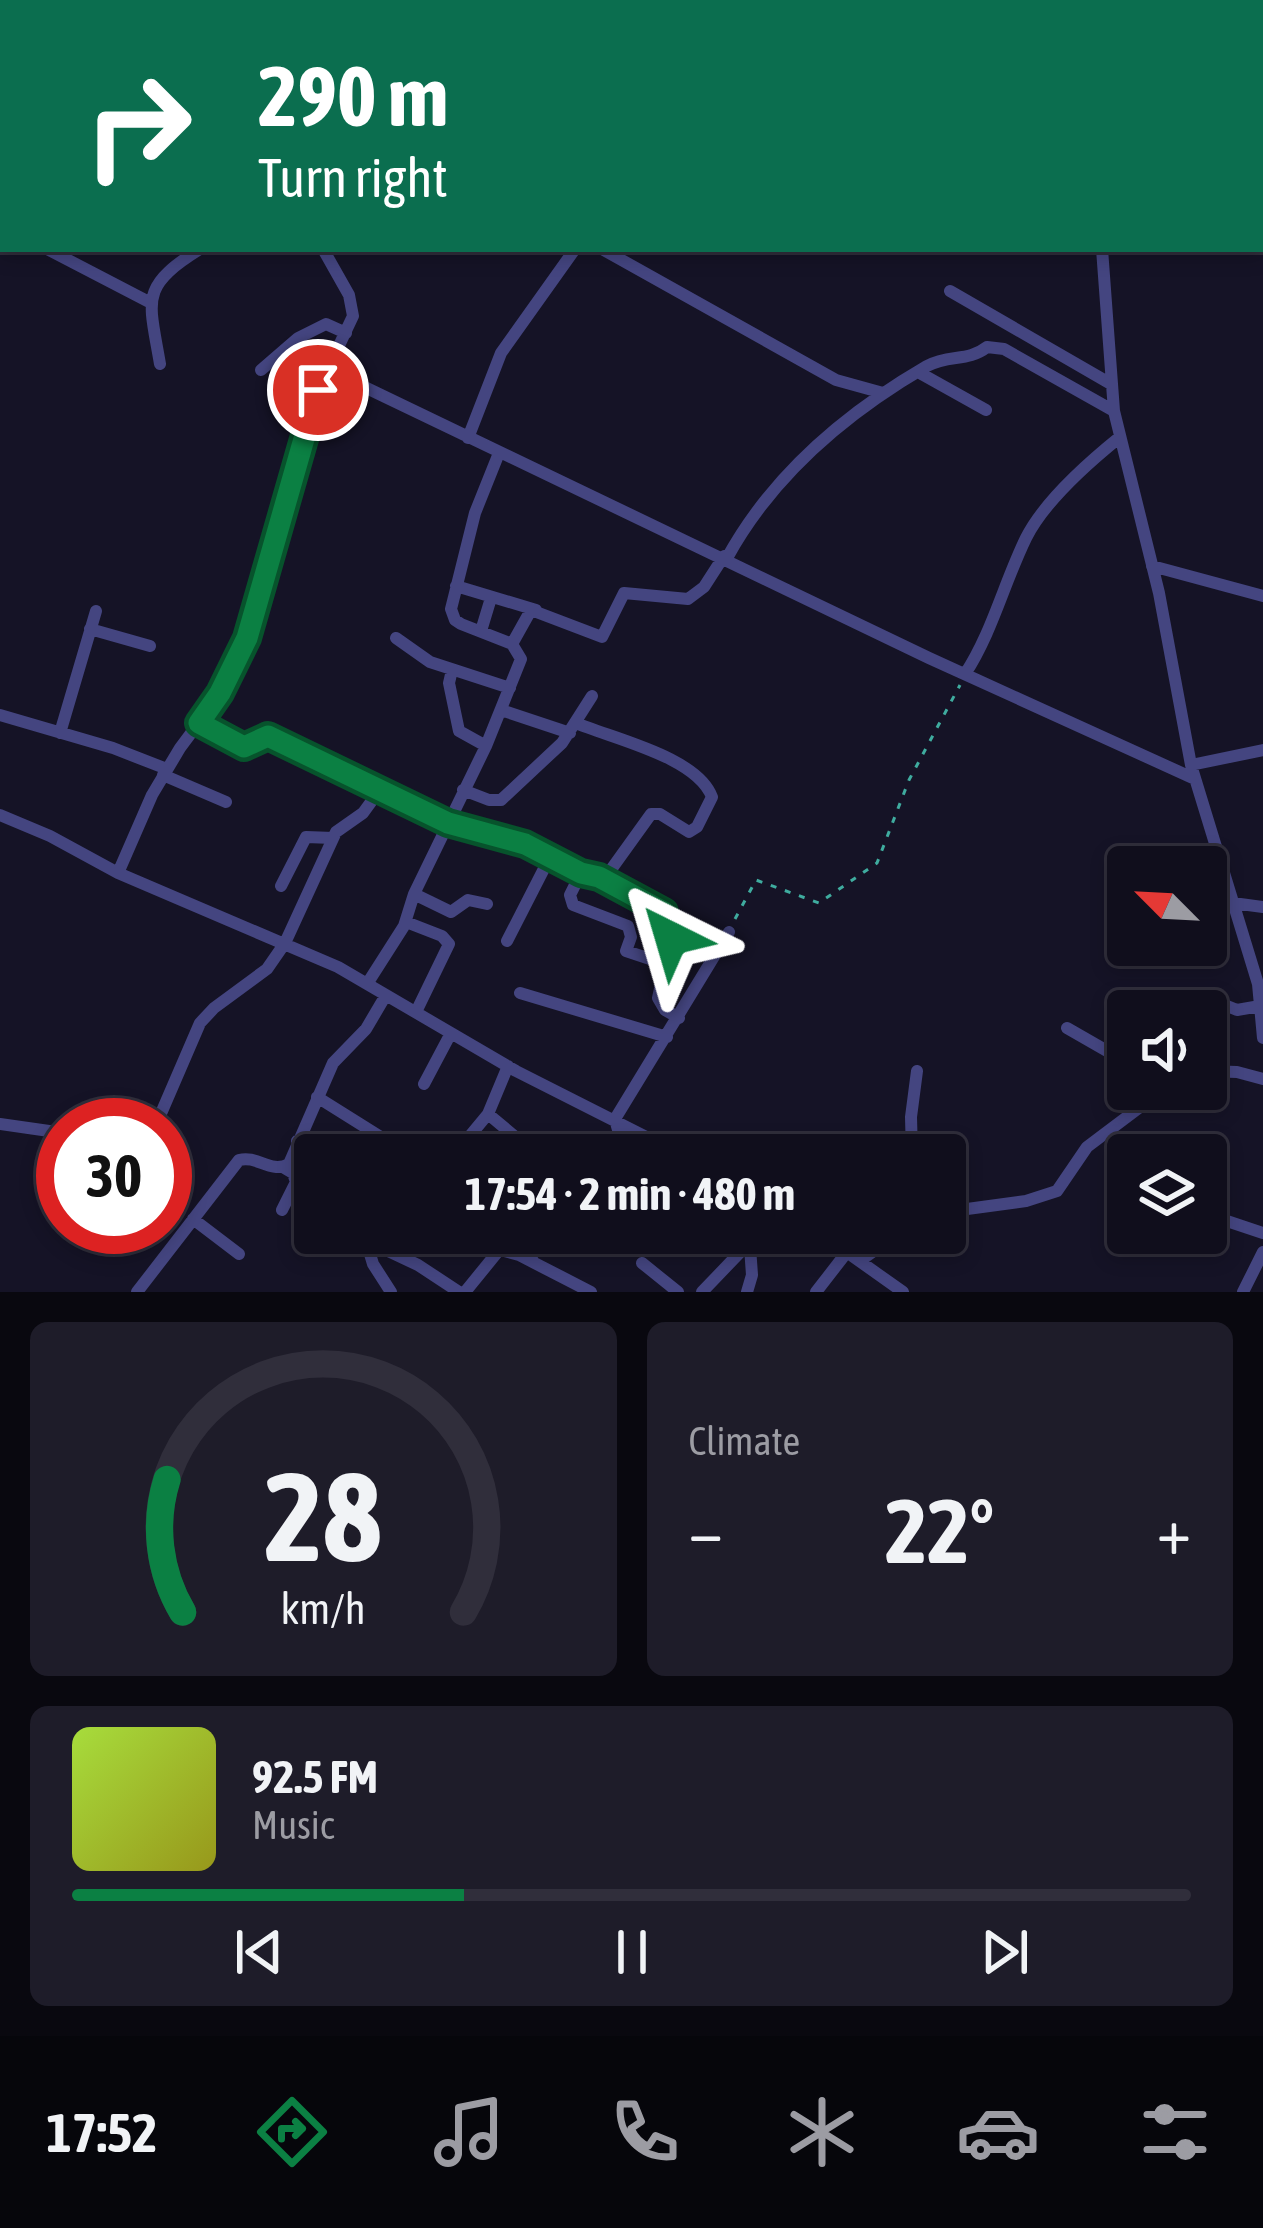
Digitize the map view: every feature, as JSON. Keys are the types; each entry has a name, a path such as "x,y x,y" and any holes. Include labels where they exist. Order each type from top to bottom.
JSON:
{"street":[{"path":"53,252 151,303"},
{"path":"160,364 151,303 160,277 196,252"},
{"path":"118,873 165,772 220,693 247,638 327,369 353,307 325,252"},
{"path":"468,438 495,363 573,252"},
{"path":"607,252 836,380 884,393"},
{"path":"1102,252 1114,411 1152,566 1193,772 1258,984 1263,1038"},
{"path":"950,292 1111,384"},
{"path":"261,370 314,327 326,324 346,333"},
{"path":"456,586 536,610 602,638 620,596 628,592 672,601 688,599 700,593 790,470 821,440 884,393 954,356 968,359 994,346 1114,411"},
{"path":"327,369 965,674 1193,772 1263,750"},
{"path":"918,372 986,410"},
{"path":"965,674 982,647 1031,530 1079,470 1120,437"},
{"path":"368,984 406,922 521,659 512,644 452,616 475,513 499,453"},
{"path":"1152,566 1263,596"},
{"path":"481,631 491,598"},
{"path":"512,644 527,613 536,610"},
{"path":"60,733 96,611"},
{"path":"90,629 150,646"},
{"path":"396,638 426,660 510,688"},
{"path":"452,670 448,683 459,731 486,746"},
{"path":"464,790 502,800 530,778 573,728 592,696"},
{"path":"501,710 670,759 711,791 693,831 651,814 610,871 599,877"},
{"path":"0,715 165,772 226,802"},
{"path":"199,723 244,747 268,736 448,823 508,838 599,877 664,912 671,932 658,998 665,1010 679,1018"},
{"path":"168,1098 200,1023 256,980 284,943 333,838 363,814 379,791"},
{"path":"0,815 368,984 508,1066 643,1134"},
{"path":"281,886 306,838 333,838"},
{"path":"507,941 550,856"},
{"path":"581,873 570,895 573,904 628,926 631,937 626,952 664,964"},
{"path":"414,895 451,912 468,900 487,904"},
{"path":"1233,903 1263,907"},
{"path":"406,922 442,936 448,944 416,1012"},
{"path":"619,1134 615,1119 729,932"},
{"path":"520,993 668,1037"},
{"path":"300,1134 339,1053 366,1029 386,995"},
{"path":"1227,1006 1237,1010 1260,1006"},
{"path":"1067,1028 1107,1051"},
{"path":"424,1084 451,1033"},
{"path":"471,1134 488,1114 508,1066"},
{"path":"911,1134 917,1071"},
{"path":"1227,1072 1263,1078"},
{"path":"317,1097 376,1134"},
{"path":"966,1209 1026,1201 1057,1191 1087,1148 1137,1110"},
{"path":"488,1114 512,1134"},
{"path":"0,1124 36,1129"},
{"path":"136,1292 239,1160 251,1158 269,1167 283,1167 294,1150"},
{"path":"282,1210 296,1182 293,1173 283,1167"},
{"path":"193,1219 238,1254"},
{"path":"1227,1221 1263,1233"},
{"path":"1244,1292 1263,1252"},
{"path":"370,1254 391,1292"},
{"path":"398,1254 462,1292 496,1254"},
{"path":"513,1254 591,1292"},
{"path":"529,1259 533,1254"},
{"path":"702,1292 735,1254"},
{"path":"747,1292 752,1275 750,1254"},
{"path":"816,1292 845,1254"},
{"path":"850,1254 903,1292"},
{"path":"860,1261 870,1254"},
{"path":"642,1263 678,1292"}],"path":[{"path":"729,932 756,880 819,904 877,863 909,780 965,674"}],"route":[{"path":"318,390 247,638 199,723 244,747 268,736 448,823 525,844 581,873 599,877 664,912 671,938"}]}
